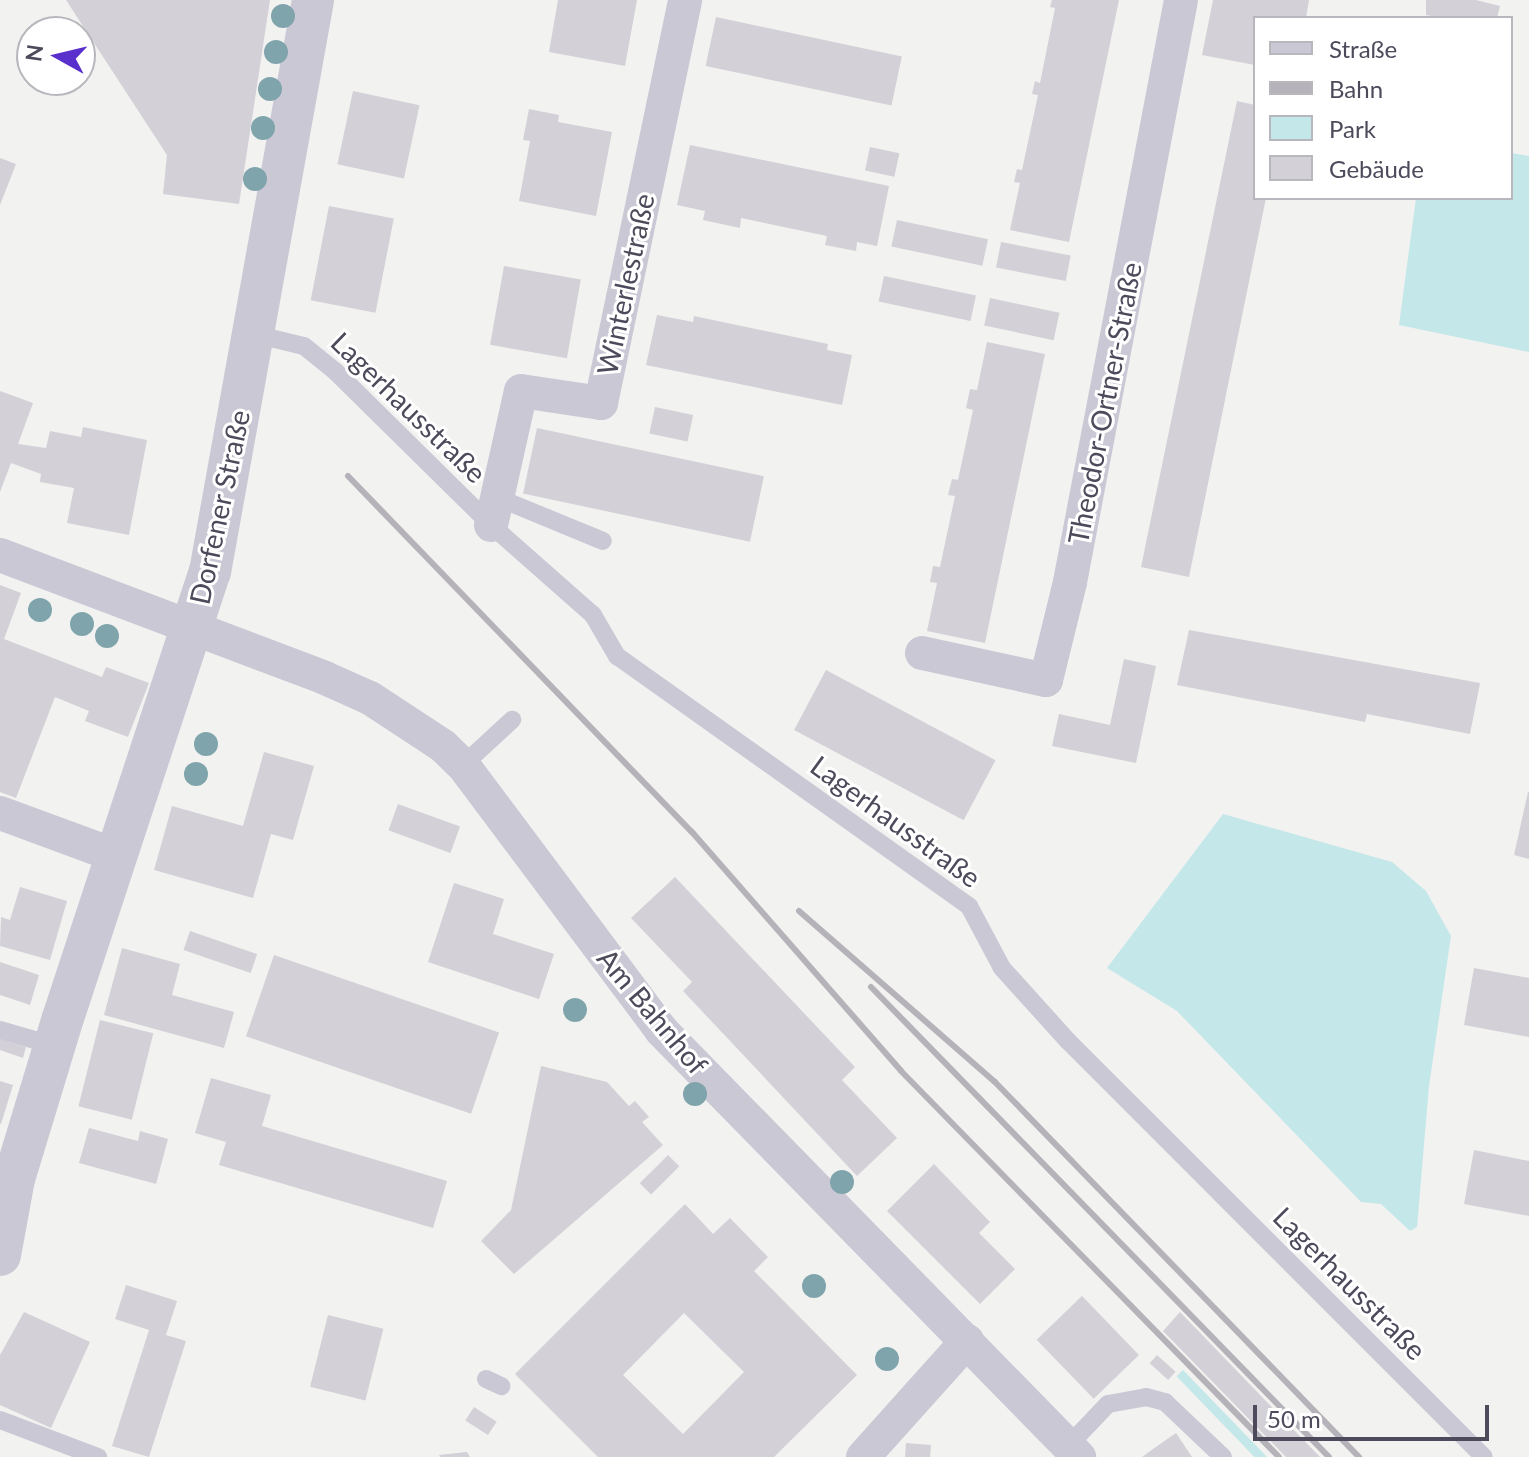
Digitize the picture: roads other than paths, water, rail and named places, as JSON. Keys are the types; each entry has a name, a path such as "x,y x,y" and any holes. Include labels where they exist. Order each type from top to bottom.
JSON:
{"street":[{"name":"Dorfener Straße","path":"0,1255 14,1179 41,1067 210,572 313,0"},
{"name":"Winterlestraße","path":"496,512 521,391 601,403 685,0"},
{"name":"Theodor-Ortner-Straße","path":"922,653 1046,680 1070,582 1181,0"},
{"name":"Am Bahnhof","path":"0,555 370,698 463,765 661,1030 1075,1454"},
{"path":"0,813 114,855"},
{"path":"863,1457 967,1341"}],"lane":[{"name":"Lagerhausstraße","path":"254,334 304,346 496,512 593,615 617,656 969,906 1002,968 1068,1041 1484,1457"},
{"path":"496,512 603,541"},
{"path":"463,765 512,720"},
{"path":"0,1030 41,1067"},
{"path":"1075,1454 1108,1404 1146,1397 1165,1402 1223,1457"},
{"path":"0,1420 98,1457"}],"railway":[{"path":"348,476 692,832 901,1071 1279,1457"},
{"path":"799,911 995,1082 1359,1457"},
{"path":"871,987 1329,1457"}]}
